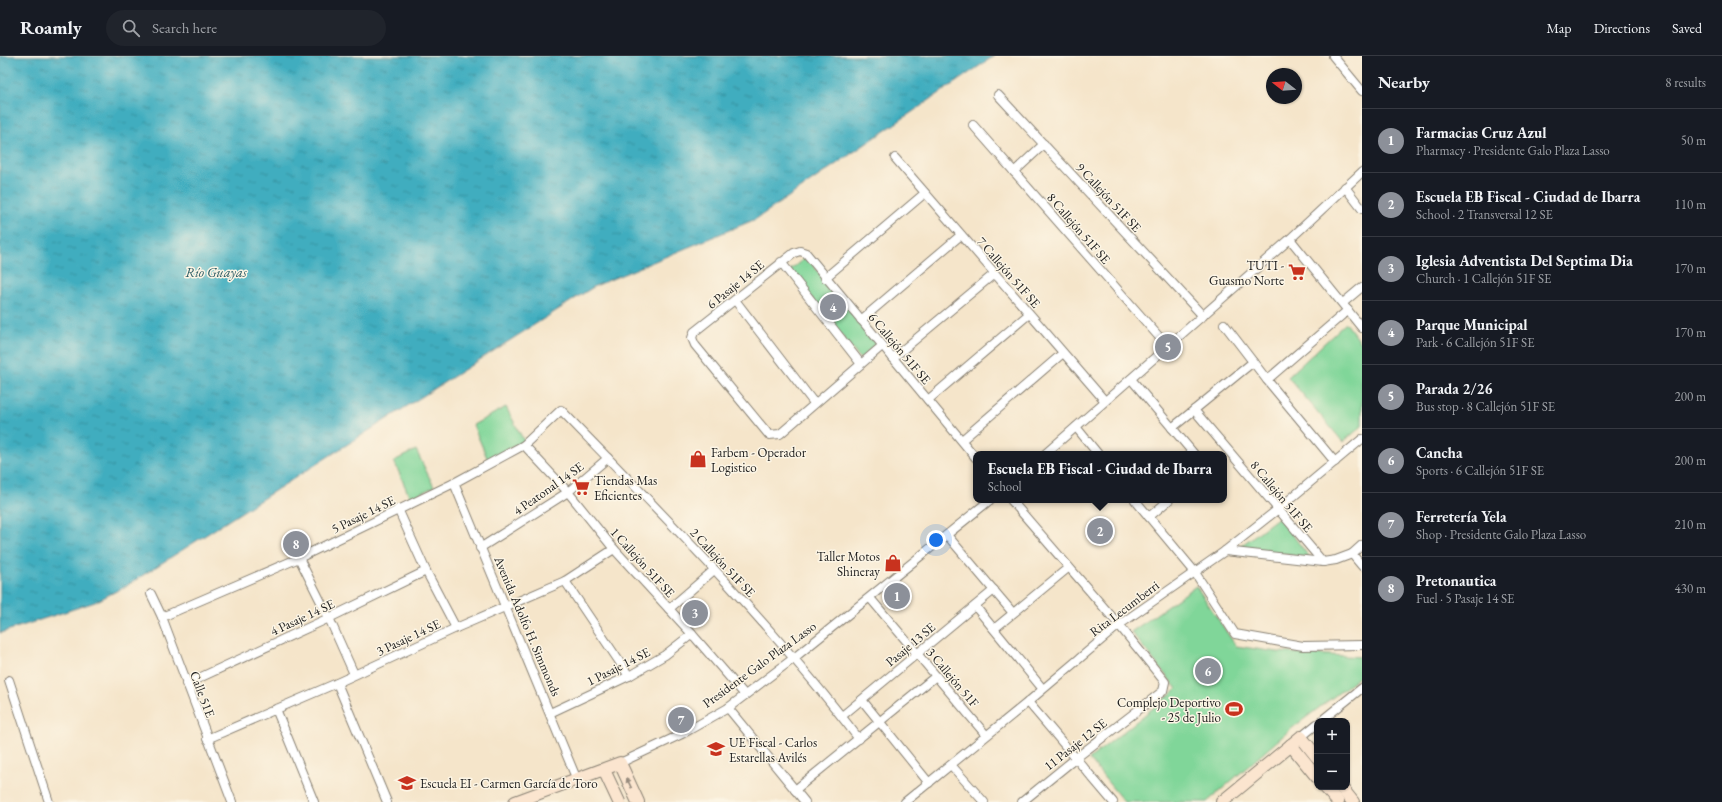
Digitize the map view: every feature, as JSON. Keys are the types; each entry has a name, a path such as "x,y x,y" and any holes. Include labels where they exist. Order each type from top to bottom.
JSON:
{"street":[{"path":"1333,56 1362,91"},
{"name":"9 Callejón 51F SE","path":"998,95 1203,316"},
{"name":"8 Callejón 51F SE","path":"972,125 1168,347"},
{"path":"1014,172 1044,144"},
{"name":"7 Callejón 51F SE","path":"895,158 1105,401"},
{"path":"1048,451 1290,239 1362,172"},
{"path":"1345,187 1362,209"},
{"path":"825,278 925,193"},
{"path":"861,320 961,235"},
{"path":"1290,239 1362,328"},
{"name":"6 Pasaje 14 SE","path":"806,253 794,253 781,262 694,332 692,338 696,345 769,435 780,434 814,403"},
{"name":"6 Callejón 51F SE","path":"806,253 825,278 973,454"},
{"path":"781,262 861,364"},
{"path":"893,358 994,274"},
{"path":"1342,303 1362,287"},
{"path":"735,300 814,403 882,346"},
{"path":"1267,380 1348,310"},
{"path":"928,400 1029,314"},
{"path":"1224,324 1267,380 1335,462"},
{"path":"962,440 1063,353"},
{"path":"1172,428 1253,362"},
{"path":"1131,379 1191,451"},
{"name":"5 Pasaje 14 SE","path":"162,618 300,558 454,483 524,446 561,410"},
{"name":"2 Callejón 51F SE","path":"561,410 714,570 794,658 859,739"},
{"name":"8 Callejón 51F SE","path":"1194,410 1224,451"},
{"path":"1076,427 1096,451"},
{"name":"Rita Lecumberri","path":"905,802 1028,702 1042,688 1118,625 1225,551 1362,440"},
{"name":"1 Callejón 51F SE","path":"524,446 568,492 614,549 692,634 745,695"},
{"name":"8 Callejón 51F SE","path":"1227,454 1323,562"},
{"name":"4 Peatonal 14 SE","path":"480,548 568,492 608,458"},
{"name":"Avenida Adolfo H. Simmonds","path":"454,483 577,780"},
{"name":"Presidente Galo Plaza Lasso","path":"516,802 620,763 682,734 728,708 870,598 986,503"},
{"path":"1014,503 1118,625"},
{"path":"1137,503 1194,571 1235,634 1302,646 1362,645"},
{"path":"1149,517 1165,503"},
{"path":"398,509 426,571 456,628"},
{"path":"947,535 1013,613"},
{"path":"1225,551 1323,562 1336,560 1352,554 1362,545"},
{"name":"3 Pasaje 14 SE","path":"207,739 337,683 456,628 565,581 614,549"},
{"path":"1352,554 1362,566"},
{"path":"300,558 354,674"},
{"path":"994,629 1068,568"},
{"path":"669,609 714,570"},
{"name":"4 Pasaje 14 SE","path":"186,684 329,618 426,571"},
{"path":"565,581 629,676"},
{"name":"Pasaje 13 SE","path":"842,716 994,590"},
{"name":"Calle 51E","path":"151,594 162,618 232,802"},
{"name":"3 Callejón 51F","path":"870,598 986,735"},
{"path":"975,606 1042,688"},
{"name":"11 Pasaje 12 SE","path":"1022,802 1163,691 1165,682 1118,625"},
{"name":"1 Pasaje 14 SE","path":"550,713 629,676 665,655 692,634"},
{"path":"795,790 936,676"},
{"path":"9,680 49,802"},
{"path":"337,683 387,802"},
{"path":"1325,718 1362,688"},
{"path":"862,700 929,783"},
{"path":"1028,702 1113,802"},
{"path":"728,708 805,802"},
{"path":"276,709 314,802"},
{"path":"1222,802 1314,726"},
{"path":"1296,741 1314,755"},
{"path":"1296,741 1314,772"},
{"path":"620,763 638,802"},
{"path":"951,764 984,802"},
{"path":"604,770 619,802"},
{"path":"1328,790 1338,802"},
{"path":"1343,790 1353,802"}],"green space":[{"path":"806,257 877,343 860,359 790,270"},
{"path":"1346,323 1362,344 1362,426 1343,442 1288,377"},
{"path":"506,407 524,441 488,460 473,425"},
{"path":"416,450 434,487 410,498 394,461"},
{"path":"1279,517 1310,558 1238,548"},
{"name":"Complejo Deportivo - 25 de Julio","path":"1196,586 1236,646 1277,652 1362,657 1362,675 1291,729 1207,802 1124,802 1089,759 1177,689 1131,632"}],"water":[{"name":"Río Guayas","path":"0,56 994,56 756,219 595,286 126,586 95,602 0,633"}],"place":[{"name":"TUTI - Guasmo Norte","path":"1297,272"},
{"name":"Parque Municipal","path":"833,307"},
{"name":"Parada 2/26","path":"1168,347"},
{"name":"Farbem - Operador Logistico","path":"698,459"},
{"name":"Tiendas Mas Eficientes","path":"581,487"},
{"name":"Escuela EB Fiscal - Ciudad de Ibarra","path":"1100,531"},
{"name":"Pretonautica","path":"296,544"},
{"name":"Taller Motos Shineray","path":"893,563"},
{"name":"Farmacias Cruz Azul","path":"897,596"},
{"name":"Iglesia Adventista Del Septima Dia","path":"695,613"},
{"name":"Cancha","path":"1208,671"},
{"name":"Complejo Deportivo - 25 de Julio","path":"1234,709"},
{"name":"Ferretería Yela","path":"681,720"},
{"name":"UE Fiscal - Carlos Estarellas Avilés","path":"716,749"},
{"name":"Escuela EI - Carmen García de Toro","path":"407,783"}]}
